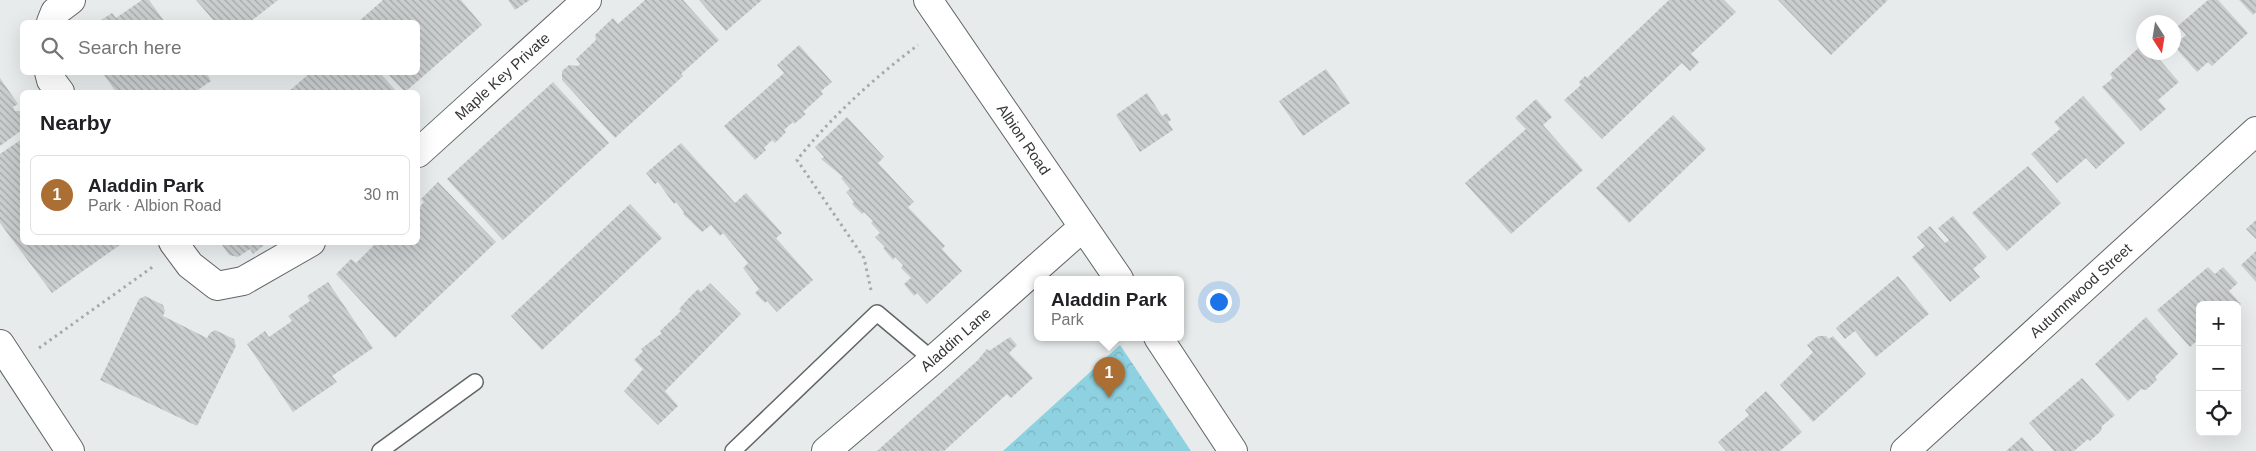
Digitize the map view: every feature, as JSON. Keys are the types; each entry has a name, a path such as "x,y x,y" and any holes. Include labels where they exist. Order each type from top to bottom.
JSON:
{"street":[{"path":"52,20 55,12 71,0"},
{"name":"Maple Key Private","path":"420,151 587,0"},
{"name":"Albion Road","path":"928,0 1117,276"},
{"path":"50,75 58,90"},
{"name":"Autumnwood Street","path":"1904,451 2256,131"},
{"name":"Aladdin Lane","path":"826,451 1084,227"},
{"path":"176,246 190,265 217,286 243,281 306,245"},
{"path":"1161,341 1233,451"},
{"path":"0,344 70,451"}],"lane":[{"path":"733,451 877,313 933,360"},
{"path":"380,451 475,382"}],"path":[{"path":"877,313 864,258 797,160 818,134 894,62 918,44"},
{"path":"15,367 67,326 176,246"}],"green space":[{"path":"1120,345 1191,451 1003,451"}],"building":[{"path":"142,0 149,0 164,20 101,20 112,13 116,18"},
{"path":"196,0 278,0 253,20 213,20"},
{"path":"383,0 461,0 482,25 407,90 403,90 389,75 420,75 420,20 360,20"},
{"path":"508,0 530,0 515,10"},
{"path":"645,0 683,0 719,40 681,74 683,76 615,138 562,80 562,71 569,65 578,66 580,64 576,59 596,40 595,35 613,18 618,24"},
{"path":"699,0 762,0 726,31"},
{"path":"1669,0 1724,0 1736,12 1691,54 1699,62 1690,71 1682,63 1602,139 1564,100 1581,85 1579,82 1585,76 1587,78"},
{"path":"1778,0 1888,0 1831,55"},
{"path":"2208,0 2218,0 2248,33 2212,66 2208,62 2197,72 2181,54 2181,40 2186,35 2181,29 2181,23"},
{"path":"2239,0 2256,0 2256,12 2253,15"},
{"path":"799,45 832,82 821,91 823,94 803,112 806,114 784,130 786,132 775,143 772,140 764,148 766,150 755,160 724,126 784,73 777,65"},
{"path":"2136,50 2136,60 2160,60 2179,82 2158,100 2166,109 2141,131 2102,87 2113,78 2110,74"},
{"path":"1326,69 1350,103 1303,136 1279,101"},
{"path":"104,75 208,75 211,81 198,90 115,90"},
{"path":"308,75 382,75 395,90 290,90"},
{"path":"0,78 18,104 13,107 15,111 20,111 20,131 0,146"},
{"path":"553,82 609,143 503,240 447,179"},
{"path":"1147,93 1162,116 1167,113 1171,120 1168,122 1173,130 1140,152 1116,115"},
{"path":"2083,96 2125,143 2096,169 2086,158 2057,183 2031,154 2060,129 2054,122"},
{"path":"1536,99 1552,117 1543,125 1583,170 1511,234 1465,183 1526,129 1515,118"},
{"path":"1673,115 1706,149 1629,223 1596,188"},
{"path":"847,117 884,157 878,163 914,202 908,207 945,246 942,249 962,271 927,304 917,293 914,296 904,284 911,278 901,268 903,265 895,257 893,260 883,248 885,247 875,237 880,233 871,223 873,221 852,204 854,202 846,192 850,189 841,178 843,177 821,159 824,157 815,147"},
{"path":"20,140 20,245 120,245 52,293 0,223 0,154"},
{"path":"681,143 735,203 746,193 782,233 776,238 813,280 777,312 767,301 765,303 755,293 759,289 743,268 748,263 723,233 720,236 711,225 702,232 683,214 684,212 676,202 674,204 658,182 655,184 646,173"},
{"path":"2028,166 2061,203 2007,251 1972,213"},
{"path":"438,182 496,242 395,338 336,274 351,259 356,263 374,245 420,245 420,207 424,202 421,199"},
{"path":"630,204 662,238 542,350 511,316"},
{"path":"1953,216 1987,257 1973,269 1980,277 1950,302 1912,257 1925,246 1917,237 1930,226 1945,243 1949,240 1938,228"},
{"path":"2256,220 2256,239 2246,229"},
{"path":"222,245 264,245 253,254 250,249 238,257 229,255"},
{"path":"2256,251 2256,282 2241,265"},
{"path":"2208,267 2215,274 2223,267 2238,283 2229,291 2238,301 2196,301 2196,342 2190,347 2157,310"},
{"path":"1898,276 1929,314 1876,357 1855,331 1845,339 1836,328"},
{"path":"328,282 373,348 332,376 337,382 293,412 247,344 265,331 269,337 292,321 288,316 310,301 307,296"},
{"path":"710,283 741,314 665,391 678,406 658,425 624,391 643,369 634,360 643,351 641,349 662,333 660,331 681,311 679,309 688,299 698,289 701,292"},
{"path":"145,296 163,305 165,311 163,316 207,338 215,330 234,339 236,346 197,426 100,380 139,299"},
{"path":"2146,317 2178,354 2155,377 2157,380 2146,390 2141,389 2128,401 2095,364"},
{"path":"1818,336 1826,336 1829,339 1833,336 1866,374 1813,422 1780,385 1813,352 1807,345"},
{"path":"1010,337 1017,345 1009,353 1033,378 1011,398 1007,394 944,451 877,451 977,361 987,349 989,351"},
{"path":"2082,378 2115,415 2102,426 2101,431 2090,441 2088,439 2074,451 2054,451 2029,423"},
{"path":"1766,391 1802,432 1780,451 1726,451 1718,442 1749,415 1745,410"},
{"path":"2022,437 2034,451 2006,451"}],"place":[{"name":"Aladdin Park","path":"1109,398"}]}
